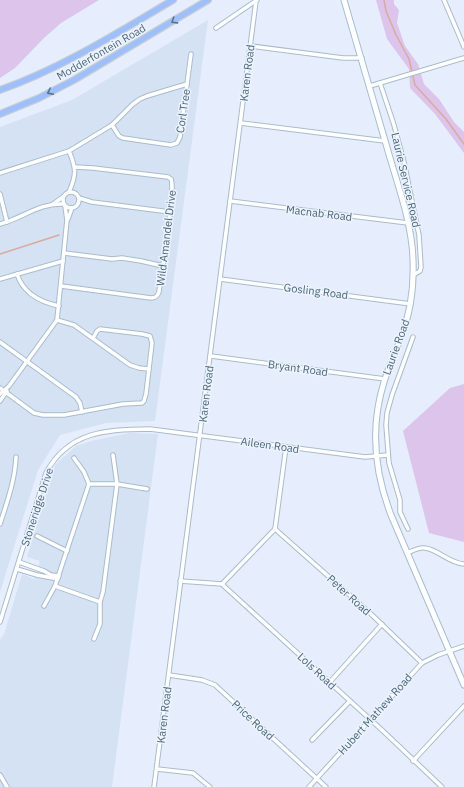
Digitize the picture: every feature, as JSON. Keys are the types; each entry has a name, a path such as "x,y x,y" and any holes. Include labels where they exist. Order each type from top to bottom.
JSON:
{"main road":[{"name":"Modderfontein Road","path":"0,90 25,81 62,64 173,0"},
{"name":"Modderfontein Road","path":"0,114 39,98 74,80 208,0"},
{"name":"Laurie Road","path":"344,0 398,186 408,223 412,246 413,275 411,304 402,336 385,380 377,410 375,439 376,457 382,491 464,685"}],"street":[{"path":"216,28 257,0"},
{"name":"Karen Road","path":"154,787 257,0"},
{"path":"444,0 464,47"},
{"path":"251,46 343,58 362,58"},
{"name":"Corl Tree","path":"112,125 119,136 123,138 171,145 177,143 180,137 191,54"},
{"path":"370,86 464,58"},
{"name":"Laurie Service Road","path":"380,83 397,137 419,235 421,267 420,271 413,275"},
{"path":"0,173 69,151 112,125 140,99 187,84"},
{"path":"241,123 385,141"},
{"path":"53,204 69,192 73,182 75,167 69,151"},
{"name":"Wild Amandel Drive","path":"61,286 150,298 155,298 158,296 170,212 173,186 171,179 168,177 75,167"},
{"path":"73,182 76,194 79,198 92,202 170,212"},
{"path":"398,186 408,184"},
{"path":"69,192 76,194"},
{"path":"0,194 7,222"},
{"path":"0,394 9,386 57,320 67,220 63,196"},
{"path":"78,203 79,198"},
{"name":"Macnab Road","path":"230,201 408,223"},
{"path":"67,220 72,208 78,203 92,202"},
{"path":"0,224 19,218 38,208 53,204 64,205 72,208"},
{"path":"64,253 112,259 122,258 162,266"},
{"path":"0,279 64,261"},
{"path":"17,274 21,284 37,298 43,302 59,306"},
{"name":"Gosling Road","path":"220,279 411,304"},
{"path":"57,320 74,325 130,366 149,368"},
{"path":"3,391 38,414 64,415 123,404 142,403 145,398 152,343 150,336 100,329 96,332 93,338"},
{"path":"408,529 400,512 400,500 388,455 386,426 389,402 413,337"},
{"path":"0,342 76,397 80,403 82,412"},
{"name":"Bryant Road","path":"210,356 385,380"},
{"path":"0,402 3,391"},
{"name":"Stoneridge Drive","path":"0,622 46,473 52,461 70,444 79,439 100,433 136,429 164,430"},
{"name":"Aileen Road","path":"164,430 365,457 388,455"},
{"path":"180,581 222,584 275,529 286,447"},
{"path":"94,639 100,624 100,602 103,592 118,484 113,456"},
{"path":"0,523 13,483 16,457"},
{"path":"44,606 55,586 89,484 84,472 74,458"},
{"path":"89,484 118,484 147,489"},
{"name":"Peter Road","path":"275,529 382,624 422,663"},
{"path":"37,536 67,551"},
{"path":"407,553 416,549 425,548 455,563 464,564"},
{"path":"19,562 58,577"},
{"path":"17,569 37,576 58,577"},
{"name":"Lols Road","path":"222,584 442,787"},
{"path":"55,586 100,602"},
{"path":"329,683 382,624"},
{"name":"Hubert Mathew Road","path":"309,787 422,663 438,655 464,646"},
{"name":"Price Road","path":"169,676 196,679 211,683 220,689 326,787"},
{"path":"312,740 350,701"},
{"path":"413,761 464,706"},
{"path":"157,769 193,773 210,787"},
{"path":"0,776 7,787"}],"shaded area":[{"path":"0,0 99,0 61,23 15,68 0,78"},
{"path":"376,0 394,0 394,4 399,10 397,23 405,46 418,64 424,84 439,99 454,122 464,132 464,153 435,114 410,88 409,69 387,39"},
{"path":"208,20 155,421 106,423 60,435 38,470 0,592 0,127 72,100"},
{"path":"464,384 464,542 429,533 403,431 450,388"},
{"path":"130,433 158,434 112,787 0,787 0,640 4,634 22,574 34,579 40,561 27,557 55,465 76,446 95,440"}],"waterway":[{"path":"384,0 386,11 396,35 409,59 415,85 446,119 464,144"},
{"path":"0,254 59,235"}]}
